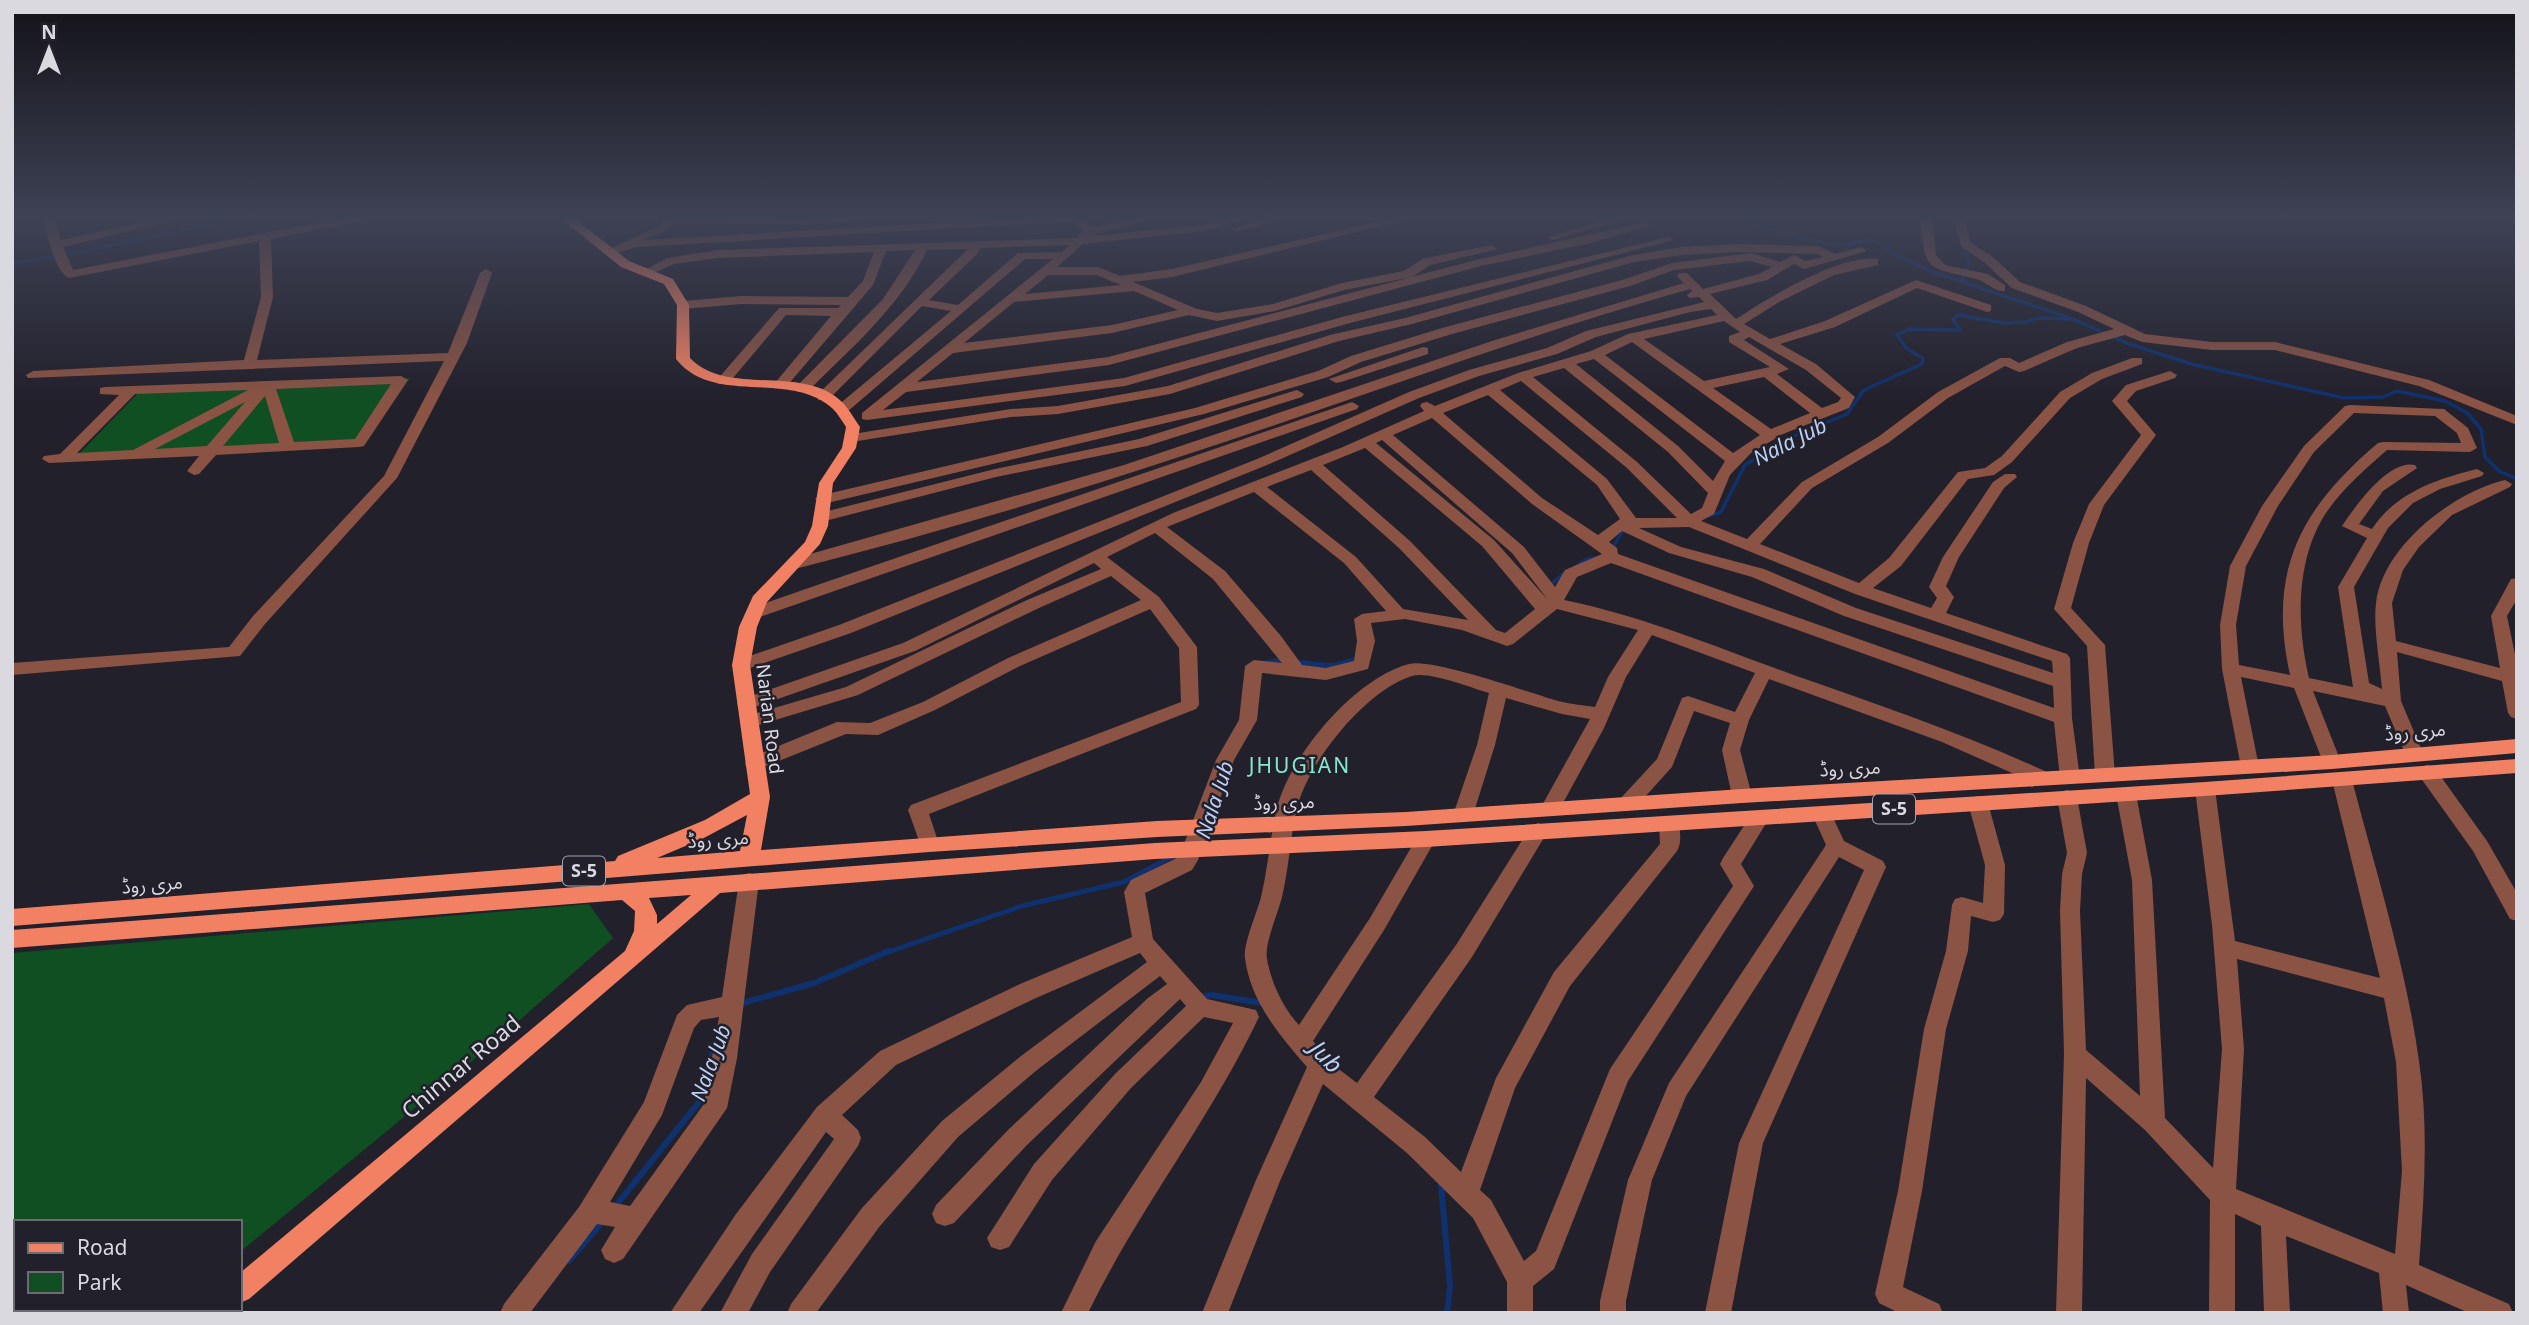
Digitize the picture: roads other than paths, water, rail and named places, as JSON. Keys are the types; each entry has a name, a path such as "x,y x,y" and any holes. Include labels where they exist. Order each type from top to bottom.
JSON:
{"main road":[{"path":"660,278 669,282 683,305 682,346 685,364 723,381 781,384 823,397 842,408 852,432"},
{"name":"Narian Road","path":"749,870 760,797 741,665 748,628 759,600 812,544 820,526 826,483 840,464 852,432"},
{"name":"مری روڈ","path":"12,939 717,883 749,870 919,845 1157,829 1463,815 1742,796 2046,780 2069,788 2126,794 2205,789 2337,771 2414,753 2514,748"},
{"name":"مری روڈ","path":"12,918 605,870 906,870 1155,850 1426,839 1822,814 1978,803 2069,788 2105,775 2250,767 2427,772 2517,766"},
{"path":"1787,794 1797,815"},
{"path":"605,870 671,845 733,816 760,797"},
{"path":"906,870 919,845"},
{"name":"Chinnar Road","path":"242,1288 717,883"},
{"path":"621,890 637,897 645,907 648,919 646,932 625,964"},
{"path":"90,933 105,911"}],"street":[{"path":"249,363 266,308 268,278"},
{"path":"12,669 234,652 259,620 390,478 460,343 484,278"},
{"path":"781,384 871,278"},
{"path":"802,389 905,278"},
{"path":"823,397 945,278"},
{"path":"842,408 961,309 994,278"},
{"path":"852,432 867,416 1036,278"},
{"path":"1116,279 1127,278"},
{"path":"1116,279 1189,311 1217,317 1275,307 1342,287 1389,278"},
{"path":"901,388 1108,361 1424,278"},
{"path":"867,416 1125,382 1346,320 1516,278"},
{"path":"852,432 1058,410 1170,390 1335,338 1565,278"},
{"path":"1517,300 1604,278"},
{"path":"1280,1020 1248,1017 1200,1007 1143,942 1133,892 1138,886 1185,864 1222,770 1248,720 1254,666 1326,674 1362,665 1366,641 1362,620 1399,615 1465,625 1507,640 1552,604 1570,574 1604,550 1626,523 1690,522 1709,510 1724,473 1742,452 1770,435 1844,405 1848,397 1811,368 1732,321 1681,278"},
{"path":"1628,311 1681,278"},
{"path":"754,613 860,574 1249,444 1626,302 1681,278"},
{"path":"822,499 1199,411 1323,374 1356,359 1434,335 1681,278"},
{"path":"821,517 995,473 1142,443 1593,298 1681,278 1695,278"},
{"path":"747,713 909,647 1157,527 1255,485 1367,442 1433,412 1524,376 1596,354 1633,337 1732,321 1818,278"},
{"path":"1987,278 2001,288"},
{"path":"2008,278 2016,285 2082,309 2142,338 2212,346 2275,346 2424,383 2517,421"},
{"path":"1770,343 1829,324 1916,284 1987,308"},
{"path":"1010,299 1136,288"},
{"path":"683,305 741,300 851,301"},
{"path":"919,302 961,309"},
{"path":"795,564 1104,477 1402,387 1474,373 1552,351 1591,334 1690,308 1714,306"},
{"path":"723,381 783,311 841,312"},
{"path":"950,349 1112,329 1189,311"},
{"path":"1749,546 1807,485 1883,440 1942,395 2005,361 2019,368 2072,345 2127,330"},
{"path":"1702,386 1782,369 1734,339 1751,332"},
{"path":"1633,337 1770,435"},
{"path":"1596,354 1734,461"},
{"path":"33,375 249,363 452,357"},
{"path":"1861,590 1895,562 1963,475 1989,472 2007,459 2066,395 2097,376 2137,361"},
{"path":"194,471 287,362"},
{"path":"1566,363 1673,449 1716,493"},
{"path":"1767,373 1820,414"},
{"path":"2105,775 2096,645 2062,609 2081,543 2097,504 2149,435 2119,401 2131,388 2170,375"},
{"path":"1524,376 1632,465 1690,522 1861,590 2061,658 2063,718 2077,853 2072,874 2070,911 2075,1054 2069,1313"},
{"path":"105,391 131,390 268,385 401,380 359,443 57,458 131,390"},
{"path":"268,385 288,446"},
{"path":"133,454 268,385"},
{"path":"1402,387 1537,501 1604,550 2063,718"},
{"path":"741,665 845,629 1262,462 1402,387"},
{"path":"1490,389 1602,482 1626,523 1675,550 1758,573 1850,612 2063,683"},
{"path":"2250,767 2231,669 2228,625 2238,566 2270,506 2309,449 2350,410 2439,412 2463,431 2470,448 2382,446 2350,474 2309,529 2293,593 2293,640 2301,682 2337,771 2393,991 2408,1062 2414,1171 2399,1268 2396,1313"},
{"path":"1383,434 1518,550 1552,604"},
{"path":"1367,442 1488,543 1552,604 1648,627 1926,729 2046,780"},
{"path":"1312,464 1362,503 1419,556 1490,634"},
{"path":"2376,536 2350,526 2378,488 2410,468"},
{"path":"2392,701 2361,686 2346,587 2382,526 2408,500 2435,486 2477,473"},
{"path":"1936,615 1946,597 1937,587 1951,557 1998,485 2010,477"},
{"path":"2414,753 2392,701 2384,603 2395,570 2413,544 2447,512 2505,484"},
{"path":"1255,485 1350,560 1399,615"},
{"path":"1157,527 1219,575 1275,640 1295,669"},
{"path":"919,845 918,810 1191,705 1188,646 1153,601 1095,556"},
{"path":"747,713 852,691 1112,570"},
{"path":"2517,583 2499,616 2513,678 2517,713"},
{"path":"754,764 844,727 871,730 929,706 1014,662 1153,601"},
{"path":"1550,809 1575,767 1616,677 1632,657 1648,627"},
{"path":"2387,644 2513,678"},
{"path":"1520,1313 1520,1280 1482,1209 1416,1145 1320,1065 1280,1020 1262,980 1255,956 1272,895 1287,808 1294,786 1327,735 1356,704 1384,682 1413,669 1450,675 1562,708 1601,714"},
{"path":"2231,669 2392,701"},
{"path":"1742,796 1731,750 1740,720 1765,670"},
{"path":"1463,815 1486,745 1499,690"},
{"path":"1628,804 1665,762 1688,702 1740,720"},
{"path":"2427,772 2480,845 2517,913"},
{"path":"2205,789 2225,947 2233,1049 2223,1195 2222,1313"},
{"path":"2126,794 2143,880 2153,1122"},
{"path":"1930,1313 1888,1294 1910,1191 1935,1029 1957,951 1962,905 1993,914 1995,865 1978,803"},
{"path":"1718,1313 1751,1143 1876,867 1836,846 1822,814"},
{"path":"1520,1280 1545,1260 1618,1076 1744,886 1730,864 1760,817"},
{"path":"1466,1193 1504,1084 1562,979 1670,846 1669,823"},
{"path":"1359,1099 1464,951 1538,831"},
{"path":"1300,1042 1377,924 1426,839"},
{"path":"1613,1313 1640,1180 1677,1090 1836,846"},
{"path":"513,1313 715,1108 749,870"},
{"path":"683,1313 825,1115 888,1059 1028,991 1143,942"},
{"path":"2225,947 2393,991"},
{"path":"800,1313 871,1217 950,1129 1030,1063 1160,964"},
{"path":"944,1214 1018,1137 1156,1005 1181,986"},
{"path":"614,1250 611,1214 685,1022 695,1012 730,1005"},
{"path":"1000,1238 1052,1162 1123,1081 1200,1007"},
{"path":"1074,1313 1105,1250 1209,1089 1248,1017"},
{"path":"2075,1054 2153,1122 2223,1195 2273,1219 2333,1240 2399,1268 2492,1311"},
{"path":"1215,1313 1268,1180 1320,1065"},
{"path":"733,1313 761,1263 849,1138 825,1115"},
{"path":"2273,1219 2277,1313"}],"waterway":[{"name":"Nala Jub","path":"1950,278 2073,319"},
{"path":"1963,278 1964,282"},
{"name":"Nala Jub","path":"1709,516 1721,512 1745,465 1794,436 1847,414 1864,390 1922,364 1923,358 1907,349 1897,335 1909,329 1960,330 1953,319 1958,315 2004,323 2026,322 2037,318 2073,319"},
{"name":"Nala Jub","path":"2073,319 2129,344 2191,364 2344,398 2383,397 2397,391 2445,401 2467,413 2481,429 2485,457 2499,471 2517,479"},
{"name":"Nala Jub","path":"1611,551 1624,528"},
{"name":"Nala Jub","path":"1575,567 1587,559 1595,558"},
{"name":"Nala Jub","path":"1550,585 1564,573"},
{"name":"Nala Jub","path":"1296,662 1333,666 1360,658"},
{"name":"Nala Jub","path":"1265,663 1284,660"},
{"name":"Nala Jub","path":"885,953 1022,906 1124,882 1173,856"},
{"name":"Nala Jub","path":"739,1004 814,983 889,951"},
{"name":"Jub","path":"1198,997 1212,995 1262,1003"},
{"name":"Nala Jub","path":"614,1208 700,1101 715,1042"},
{"name":"Jub","path":"1441,1185 1450,1286 1447,1313"},
{"name":"Nala Jub","path":"569,1261 604,1220"}],"district":[{"name":"JHUGIAN","path":"1300,766"}]}
